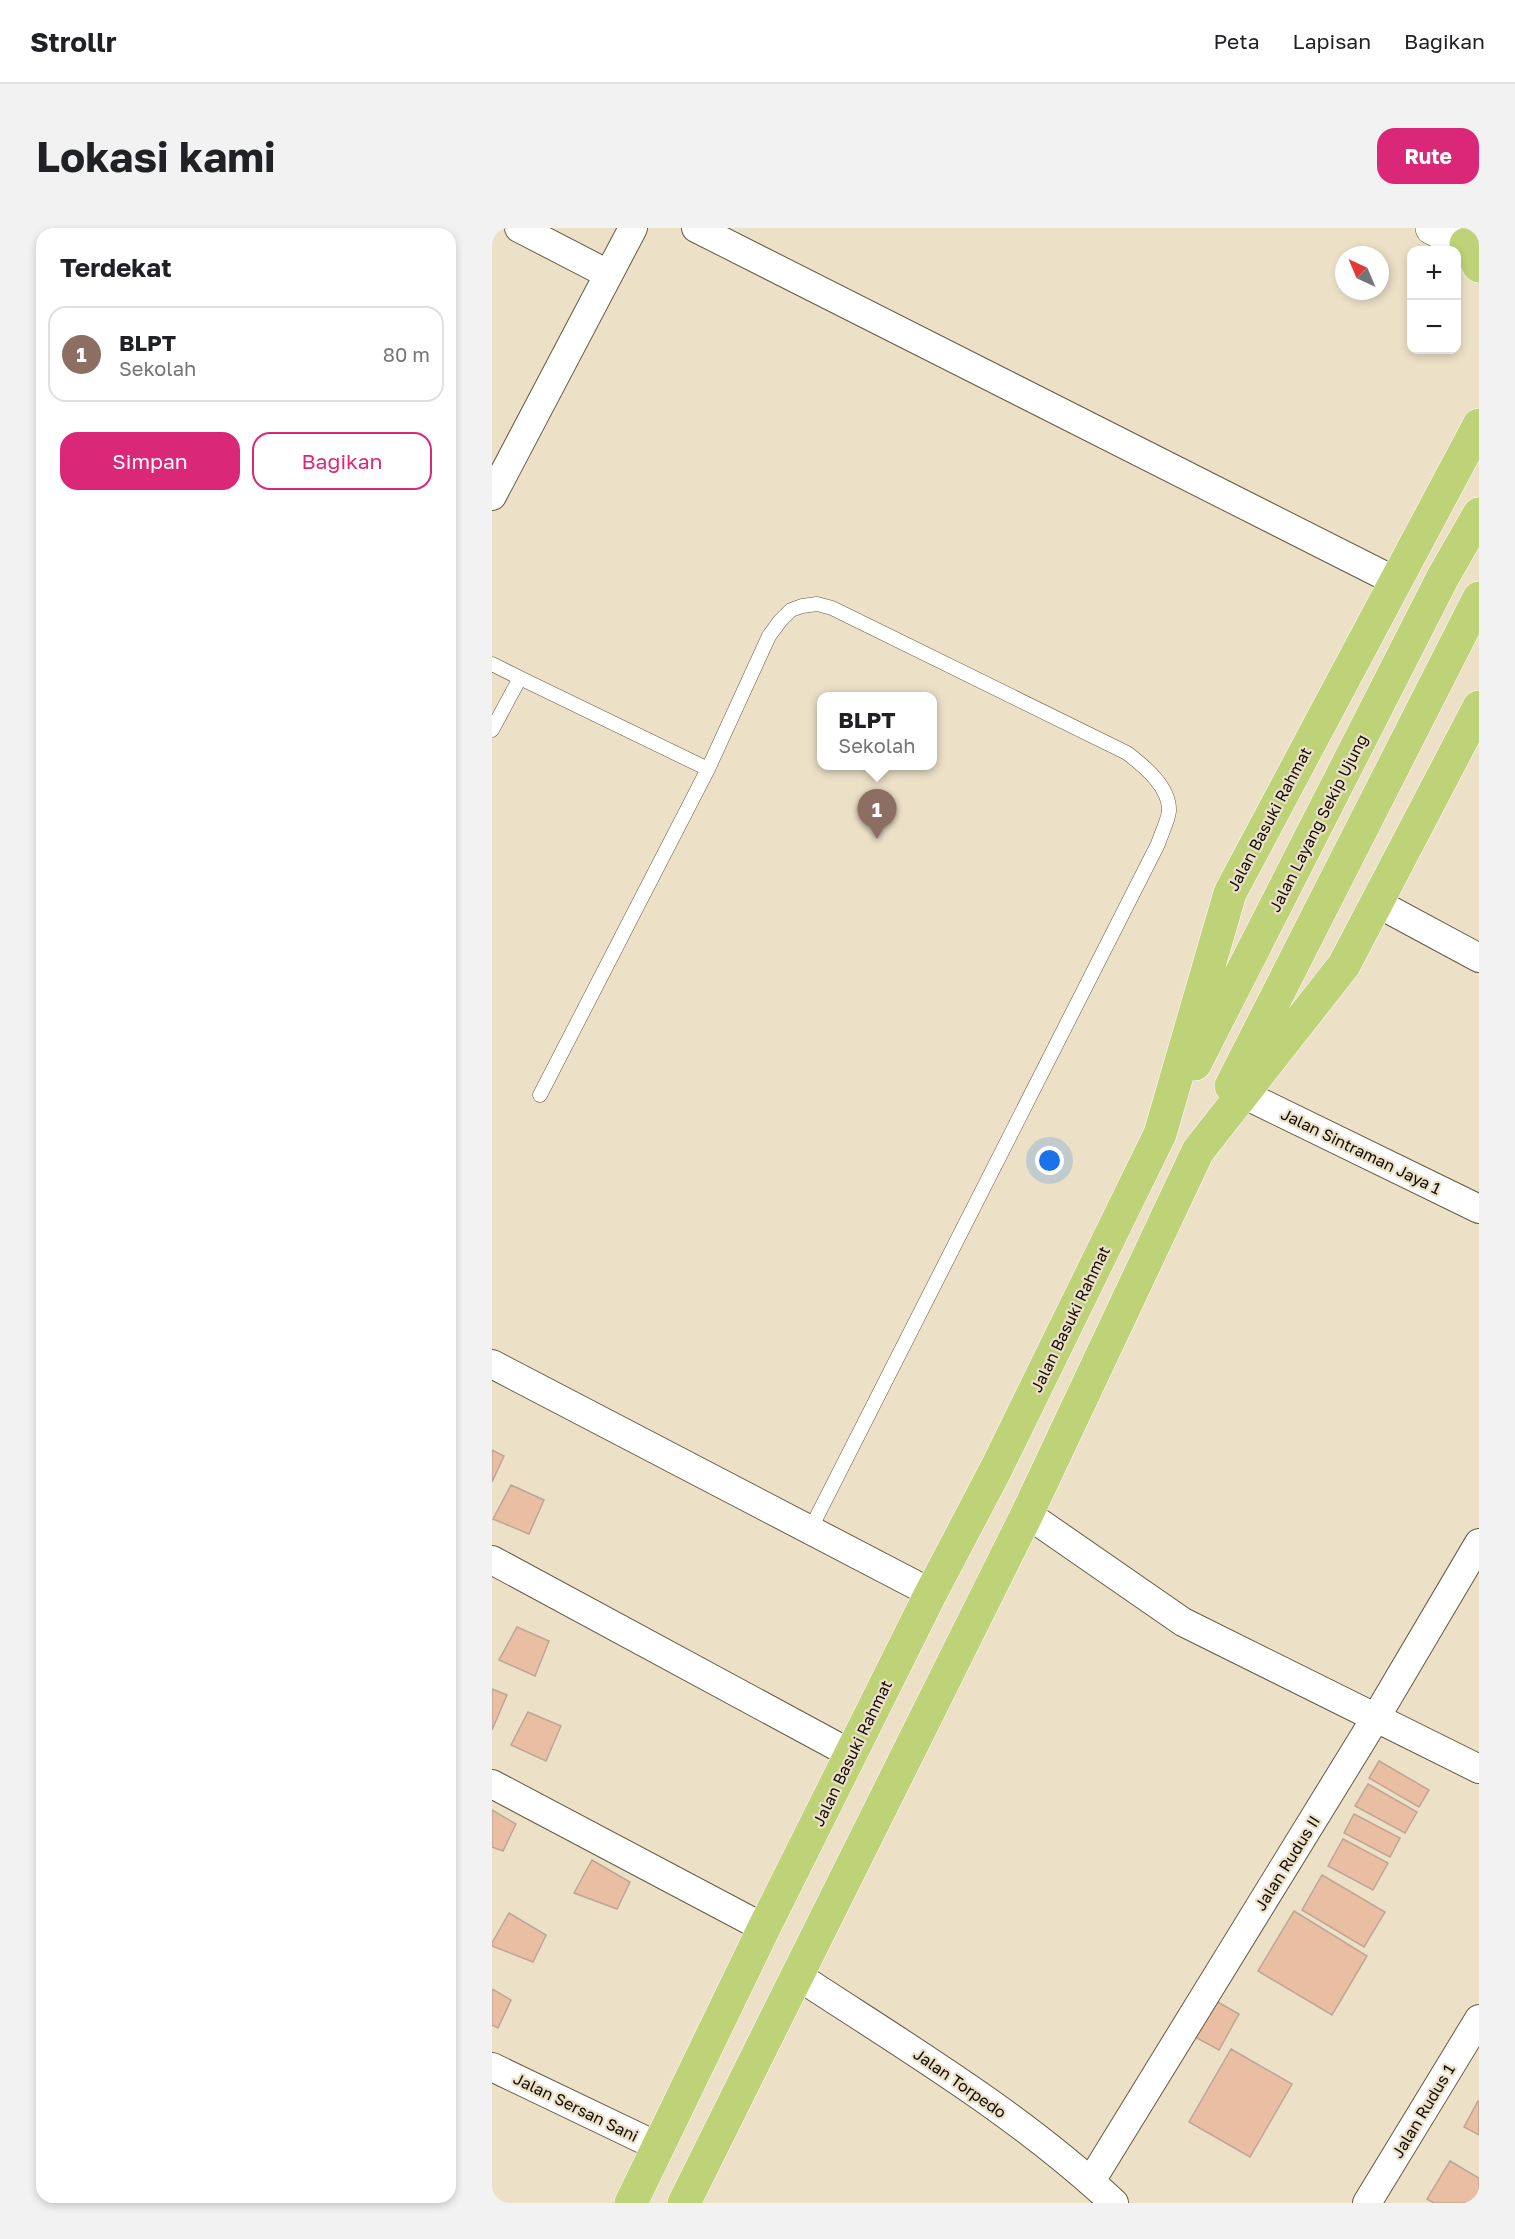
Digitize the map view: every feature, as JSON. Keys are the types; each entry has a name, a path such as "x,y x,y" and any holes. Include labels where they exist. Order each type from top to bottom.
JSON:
{"highway":[{"name":"Jalan Basuki Rahmat","path":"631,2203 764,1928 931,1593 996,1469 1160,1134 1230,893 1479,425"},
{"name":"Jalan Layang Sekip Ujung","path":"1160,1134 1443,578 1479,514"},
{"path":"684,2203 1026,1514 1198,1151 1479,598"},
{"path":"1198,1151 1344,965 1479,707"}],"street":[{"path":"519,228 608,274"},
{"path":"493,492 633,228"},
{"path":"696,228 1395,581"},
{"path":"1432,228 1476,252"},
{"path":"1377,903 1479,958"},
{"name":"Jalan Sintraman Jaya 1","path":"1243,1094 1479,1209"},
{"path":"492,1365 931,1593"},
{"path":"1026,1514 1183,1622 1479,1769"},
{"name":"Jalan Rudus II","path":"1091,2181 1375,1719 1479,1543"},
{"path":"492,1560 851,1754"},
{"path":"492,1784 764,1928"},
{"name":"Jalan Torpedo","path":"798,1976 942,2068 1015,2121 1091,2181 1114,2203"},
{"name":"Jalan Rudus 1","path":"1366,2203 1479,2019"},
{"name":"Jalan Sersan Sani","path":"492,2067 659,2147"}],"lane":[{"path":"540,1095 708,769 769,636 791,610 817,604 832,608 1127,753 1153,776 1164,791 1169,810 1158,844 810,1530"},
{"path":"492,664 708,769"},
{"path":"492,730 520,678"}],"building":[{"path":"492,1450 504,1456 492,1482"},
{"path":"511,1485 544,1500 529,1534 493,1519"},
{"path":"517,1627 549,1641 535,1676 499,1660"},
{"path":"492,1689 507,1695 492,1730"},
{"path":"528,1712 561,1726 546,1761 511,1745"},
{"path":"1379,1761 1429,1790 1419,1807 1369,1778"},
{"path":"1368,1784 1417,1812 1405,1833 1355,1806"},
{"path":"492,1810 516,1824 503,1851 492,1847"},
{"path":"1354,1814 1400,1838 1390,1857 1344,1833"},
{"path":"1343,1839 1388,1863 1373,1890 1328,1866"},
{"path":"592,1860 630,1882 617,1909 574,1893"},
{"path":"1322,1875 1385,1912 1364,1947 1302,1910"},
{"path":"1294,1911 1367,1956 1332,2015 1258,1971"},
{"path":"509,1913 546,1935 533,1962 492,1946"},
{"path":"492,1989 511,2000 498,2028 492,2025"},
{"path":"1216,2001 1239,2014 1219,2050 1195,2037"},
{"path":"1231,2049 1292,2084 1250,2157 1189,2122"},
{"path":"1479,2102 1479,2135 1464,2127"},
{"path":"1450,2161 1479,2178 1479,2203 1434,2203 1427,2199"}],"place":[{"name":"BLPT","path":"877,839"}]}
